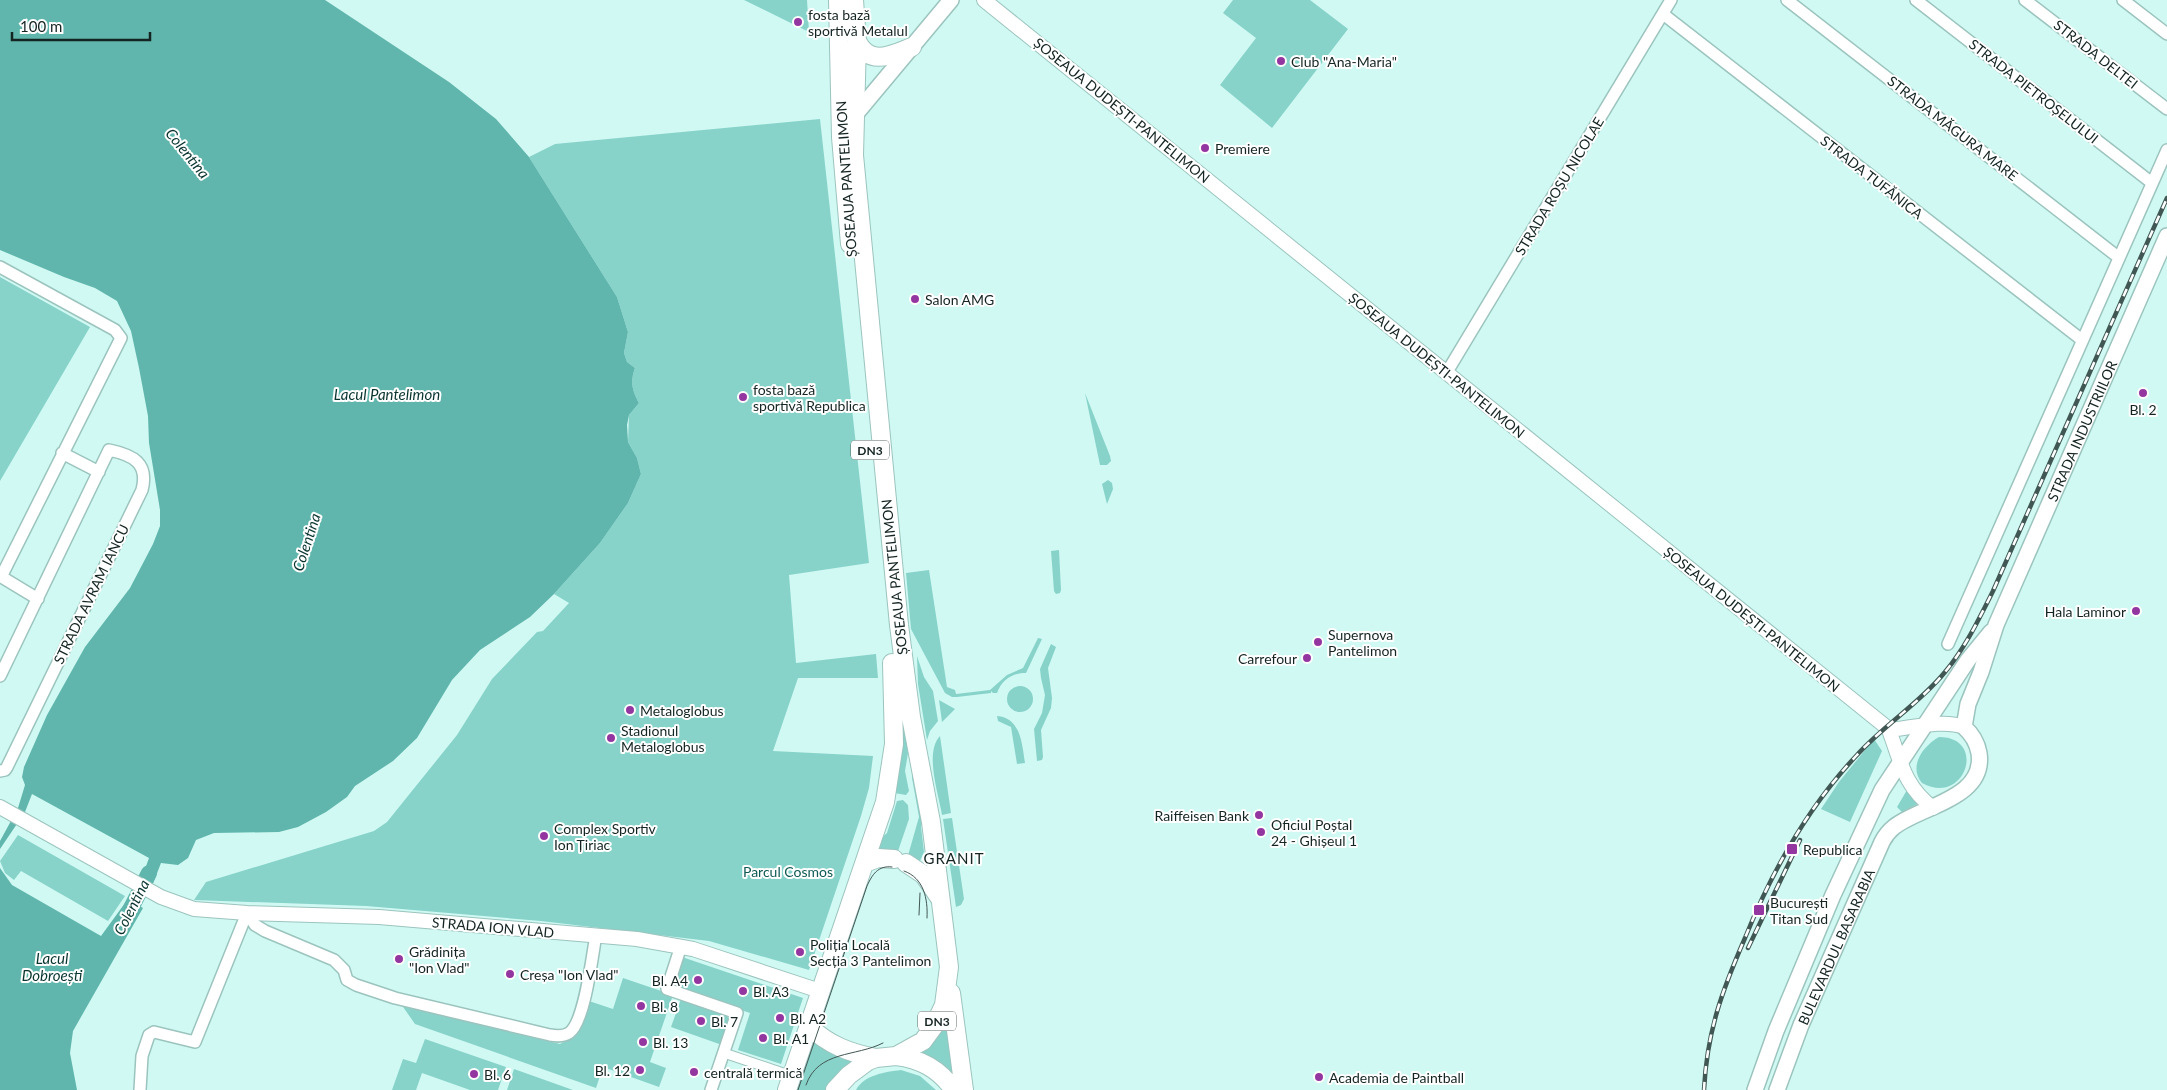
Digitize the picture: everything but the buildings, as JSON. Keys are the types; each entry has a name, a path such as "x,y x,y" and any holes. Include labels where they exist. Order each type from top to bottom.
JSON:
{"main road":[{"name":"ȘOSEAUA PANTELIMON","path":"789,1083 885,802 894,744 894,696 841,137 838,0"},
{"name":"ȘOSEAUA PANTELIMON","path":"835,1090 857,1068 876,1058 896,1056 923,1041 940,1016 947,991 949,967 943,904 931,822 908,696 899,625 854,155 857,41 854,0"},
{"path":"841,137 855,116 951,0"},
{"path":"857,41 864,53 872,56 888,56 912,47"},
{"path":"840,103 855,116"},
{"name":"STRADA INDUSTRIILOR","path":"1964,727 1968,704 1981,672 1996,625 2167,236"},
{"name":"STRADA INDUSTRIILOR","path":"1900,760 1968,660 1996,625"},
{"name":"BULEVARDUL BASARABIA","path":"1777,1090 1801,1026 1886,834 1902,821 1933,808 1966,788 1978,768 1980,757 1975,739 1964,727"},
{"name":"BULEVARDUL BASARABIA","path":"1755,1090 1776,1031 1833,895 1876,801 1900,760"},
{"path":"865,863 878,858 900,862 917,869 928,880 943,904"},
{"path":"949,967 964,1090"},
{"path":"809,1026 820,1036 842,1049 876,1058"},
{"path":"896,1056 915,1060 929,1066 942,1076 954,1090"}],"street":[{"name":"ȘOSEAUA DUDEȘTI-PANTELIMON","path":"984,0 1889,730"},
{"name":"STRADA ROȘU NICOLAE","path":"1447,372 1671,0"},
{"name":"STRADA MĂGURA MARE","path":"1788,0 2118,257"},
{"name":"STRADA PIETROȘELULUI","path":"1916,0 2152,183"},
{"name":"STRADA DELTEI","path":"2025,0 2167,109"},
{"path":"2123,0 2167,34"},
{"name":"STRADA TUFĂNICA","path":"1663,14 2082,340"},
{"path":"1948,644 2167,150"},
{"path":"0,267 115,330 121,338 0,577 38,599"},
{"name":"STRADA AVRAM IANCU","path":"0,676 109,450 133,458 141,466 144,482 142,490 7,767 5,770 0,771"},
{"path":"62,454 99,472"},
{"path":"1933,808 1912,789 1889,730 1951,724 1964,727"},
{"name":"STRADA ION VLAD","path":"5,812 161,897 194,909 247,913 379,917 596,935 680,946 820,991"},
{"path":"247,913 255,925 264,930 334,960 344,970 347,980 356,985 395,998 550,1036 566,1035 577,1024 583,1004 596,935"},
{"path":"140,1090 142,1056 149,1035 154,1032 195,1042 247,913"},
{"path":"680,946 667,988 737,1013 711,1090"},
{"path":"724,1052 789,1083"}],"green space":[{"name":"fosta bază sportivă Metalul","path":"744,0 807,0 809,32"},
{"name":"Club \"Ana-Maria\"","path":"1233,0 1310,0 1348,29 1272,128 1220,85 1256,38 1223,13"},
{"name":"Parcul Cosmos","path":"820,119 869,563 789,575 796,663 876,654 878,678 798,678 773,751 873,756 869,788 861,816 809,970 709,941 541,921 366,906 194,900 206,882 374,831 387,822 457,735 492,679 537,632 543,631 569,603 554,594 600,543 628,503 641,474 637,458 628,442 629,415 639,403 632,386 635,368 627,362 624,353 628,332 617,297 529,157 555,144"},
{"path":"0,277 90,327 0,481"},
{"path":"1085,393 1110,456 1111,461 1107,465 1100,465"},
{"path":"1108,480 1112,483 1113,489 1107,504 1102,484"},
{"path":"1059,550 1061,590 1060,593 1056,594 1054,591 1051,551"},
{"path":"929,570 947,687 955,690 956,694 990,690 1007,675 1023,668 1038,638 1042,639 1026,673 1016,674 1008,678 997,693 991,691 991,693 952,697 945,693 911,629 906,573"},
{"path":"1051,644 1056,647 1048,668 1052,698 1051,708 1041,730 1043,757 1042,760 1037,761 1034,729 1042,713 1045,695 1040,669"},
{"path":"917,656 924,677 933,691 938,721 930,731 927,740 918,684"},
{"path":"1020,686 1029,690 1033,699 1029,708 1020,712 1011,708 1007,699 1011,690"},
{"path":"939,700 955,709 942,722"},
{"path":"901,708 908,753 905,771 909,791 906,795 894,793"},
{"path":"997,716 1005,718 1016,727 1021,740 1025,763 1017,764 1011,727 998,721"},
{"path":"940,736 951,813 942,815 933,763 935,743"},
{"path":"1939,737 1954,740 1963,748 1966,758 1965,769 1959,779 1950,786 1937,788 1922,783 1916,770 1919,757 1923,751"},
{"path":"1874,739 1882,751 1850,822 1821,809 1839,782"},
{"path":"913,768 923,818 921,827 924,852 919,863 907,859 919,817 912,778"},
{"path":"1907,790 1919,803 1902,812 1897,807"},
{"path":"903,800 908,805 909,819 897,854 876,851 880,839 887,833 897,801"},
{"path":"952,818 964,899 961,905 956,907 943,819"},
{"path":"18,835 125,896 108,921 21,871 14,880 5,873 0,861"},
{"path":"682,957 803,998 781,1064 738,1050 750,1013 671,987"},
{"path":"623,978 673,995 650,1062 666,1068 659,1087 603,1067 596,1088 415,1024 401,1004 560,1044 570,1038 586,1000 613,1009"},
{"path":"681,999 732,1016 722,1045 671,1027"},
{"path":"947,1020 956,1080 915,1054 940,1031"},
{"path":"808,1036 827,1051 859,1061 830,1090 794,1090"},
{"path":"425,1039 506,1067 498,1090 470,1090 422,1073 416,1090 392,1090 403,1059 416,1063"},
{"path":"514,1069 573,1090 507,1090"},
{"path":"901,1070 920,1076 936,1090 856,1090 864,1081 870,1078 882,1073"}],"water":[{"name":"Lacul Pantelimon","path":"0,0 325,0 449,82 496,119 529,157 617,297 628,332 624,353 627,362 635,368 632,386 639,403 629,415 627,425 628,442 637,458 641,474 628,503 600,543 554,594 530,617 480,650 452,680 417,738 393,761 355,786 347,797 326,812 298,827 279,832 214,833 196,840 188,858 178,865 161,863 152,886 141,880 149,858 32,794 25,812 0,849 0,841 18,808 25,785 22,777 24,767 47,715 85,647 130,588 153,544 160,526 160,510 149,443 148,416 139,368 131,331 117,301 95,288 0,250"},
{"name":"Lacul Dobroești","path":"0,868 12,885 101,936 128,899 143,908 73,1031 70,1053 77,1090 0,1090"}],"waterway":[{"name":"Colentina","path":"124,922 149,873"}],"tram line":[{"path":"798,1090 867,886 879,869 892,867"},
{"path":"904,871 911,874 923,890 927,904 927,918"},
{"path":"919,915 920,893"},
{"path":"806,1085 819,1066 829,1060 883,1043"}],"railway":[{"path":"1704,1090 1708,1049 1717,1012 1737,957 1779,865 1792,841 1839,775 1868,744 1935,683 1952,663 1971,633 1993,591 2167,198"},
{"path":"1748,948 1800,840"}],"place":[{"name":"fosta bază sportivă Metalul","path":"798,22"},
{"name":"Club \"Ana-Maria\"","path":"1281,61"},
{"name":"Premiere","path":"1205,148"},
{"name":"Salon AMG","path":"915,299"},
{"name":"Bl. 2","path":"2143,393"},
{"name":"fosta bază sportivă Republica","path":"743,397"},
{"name":"Hala Laminor","path":"2136,611"},
{"name":"Supernova Pantelimon","path":"1318,642"},
{"name":"Carrefour","path":"1307,658"},
{"name":"Metaloglobus","path":"630,710"},
{"name":"Stadionul Metaloglobus","path":"611,738"},
{"name":"Raiffeisen Bank","path":"1259,815"},
{"name":"Oficiul Poștal 24 - Ghișeul 1","path":"1261,832"},
{"name":"Complex Sportiv Ion Țiriac","path":"544,836"},
{"name":"Republica","path":"1792,849"},
{"name":"București Titan Sud","path":"1759,910"},
{"name":"Poliția Locală Secția 3 Pantelimon","path":"800,952"},
{"name":"Grădinița \"Ion Vlad\"","path":"399,959"},
{"name":"Creșa \"Ion Vlad\"","path":"510,974"},
{"name":"Bl. A4","path":"698,980"},
{"name":"Bl. A3","path":"743,991"},
{"name":"Bl. 8","path":"641,1006"},
{"name":"Bl. A2","path":"780,1018"},
{"name":"Bl. 7","path":"701,1021"},
{"name":"Bl. A1","path":"763,1038"},
{"name":"Bl. 13","path":"643,1042"},
{"name":"Bl. 12","path":"640,1070"},
{"name":"centrală termică","path":"694,1072"},
{"name":"Bl. 6","path":"474,1074"},
{"name":"Academia de Paintball","path":"1319,1077"}],"district":[{"name":"GRANIT","path":"954,858"}]}
